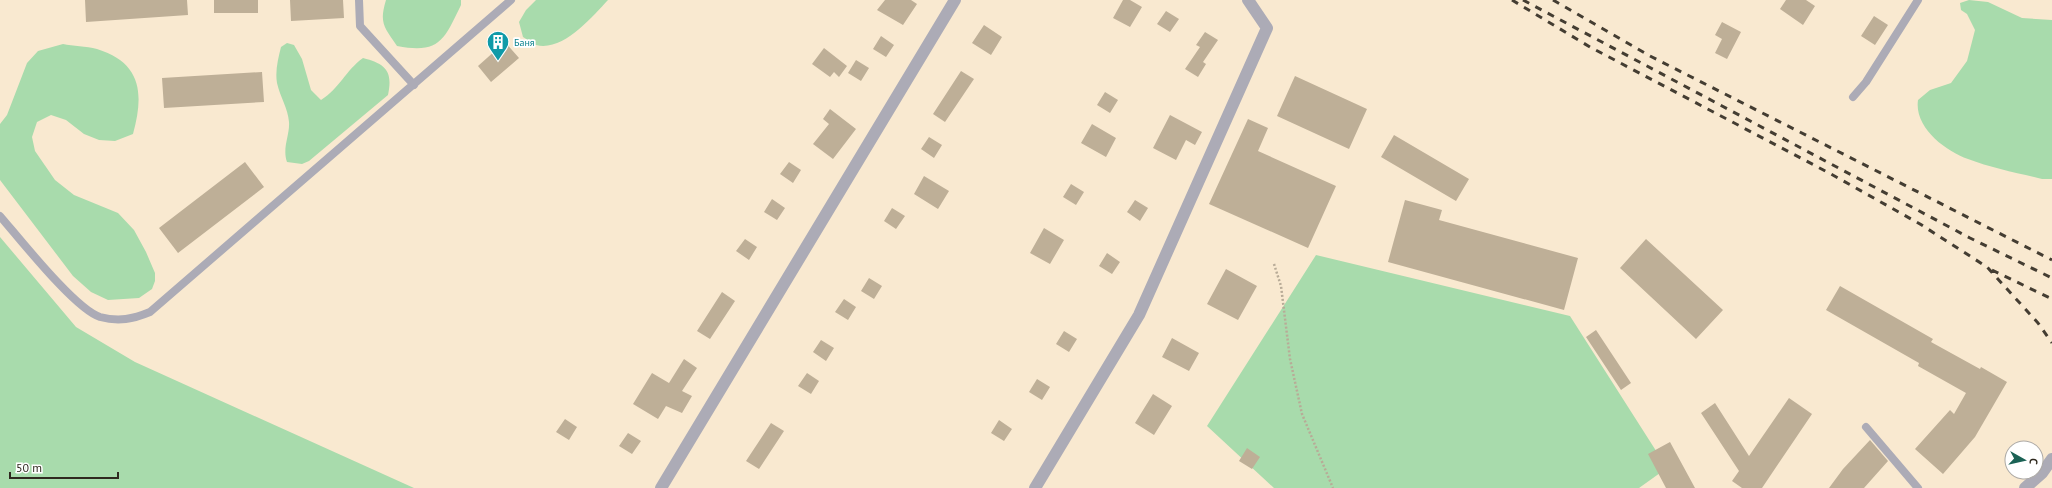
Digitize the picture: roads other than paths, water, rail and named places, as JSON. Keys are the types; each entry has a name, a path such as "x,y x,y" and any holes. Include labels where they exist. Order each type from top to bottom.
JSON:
{"street":[{"path":"661,488 955,0"},
{"path":"1034,488 1139,315 1267,28 1248,0"},
{"path":"2025,488 2042,473 2052,459"}],"lane":[{"path":"359,0 360,26 414,85"},
{"path":"0,216 78,304 99,317 116,320 132,319 150,312 512,0"},
{"path":"1853,98 1866,82 1918,0"},
{"path":"1866,427 1918,488"}],"railway":[{"path":"1512,0 1590,47 1831,174 1920,224 1987,267 2038,323 2052,343"},
{"path":"1523,0 1970,238 2052,278"},
{"path":"1553,0 1650,56 2052,260"},
{"path":"1992,270 2052,299"}],"place":[{"name":"Баня","path":"498,62"}]}
